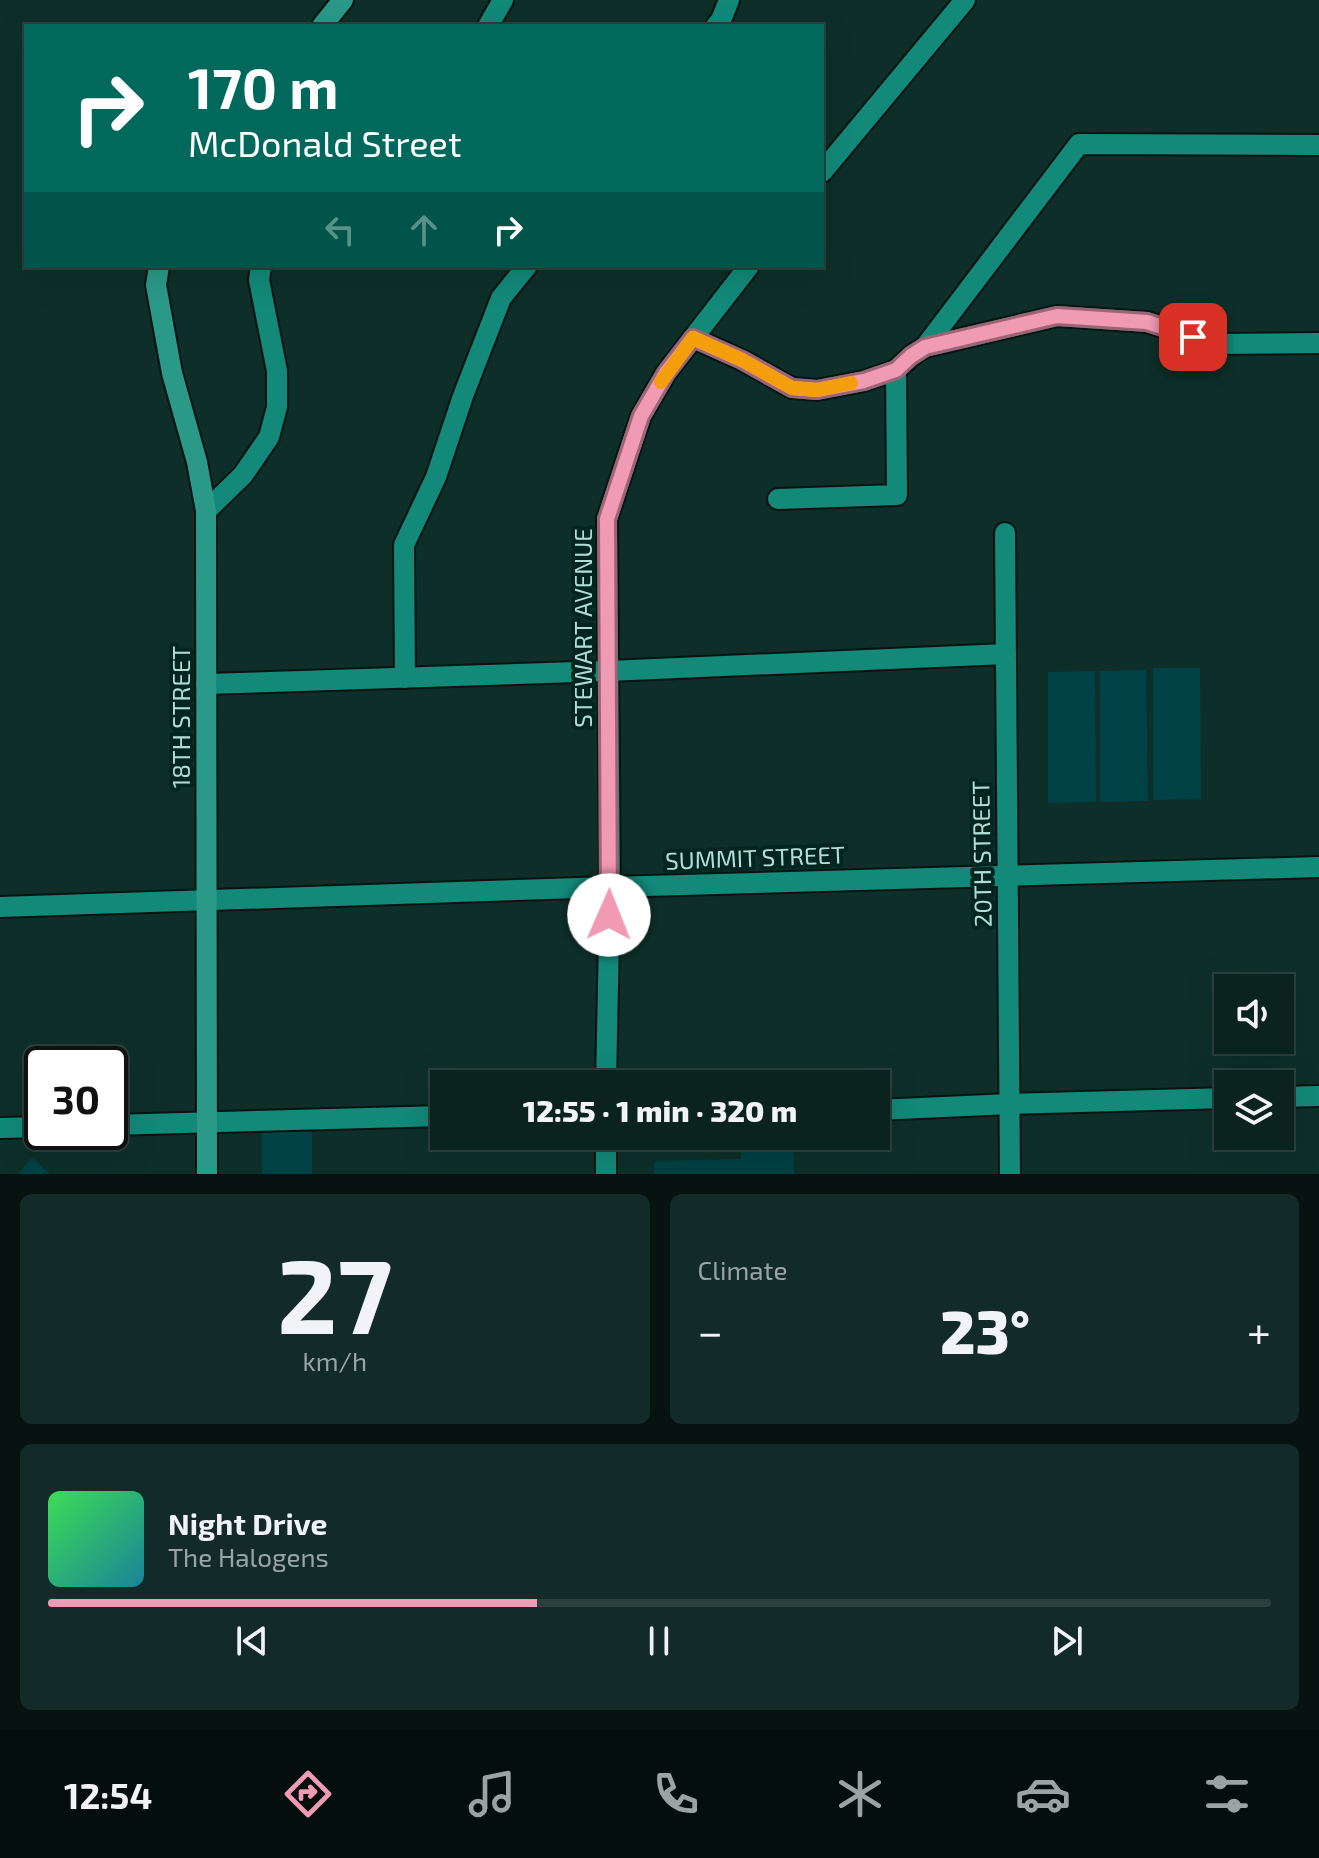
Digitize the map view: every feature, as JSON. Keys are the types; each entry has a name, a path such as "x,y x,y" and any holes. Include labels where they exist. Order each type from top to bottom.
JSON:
{"main road":[{"path":"324,24 343,0"},
{"name":"18TH STREET","path":"159,268 156,285 172,373 197,462 206,511 207,1174"}],"street":[{"path":"489,24 503,0"},
{"path":"718,24 729,0"},
{"path":"824,170 965,0"},
{"path":"925,347 1079,144 1319,145"},
{"path":"206,511 243,475 269,437 277,407 277,371 259,280 261,268"},
{"path":"405,678 404,545 436,477 501,298 525,268"},
{"name":"STEWART AVENUE","path":"606,1070 610,887 607,519 641,416 666,373 747,268"},
{"path":"693,338 742,360 792,388 817,390 864,381 896,370 925,347 1057,316 1147,322 1216,344 1319,343"},
{"path":"778,499 897,495 896,370"},
{"name":"20TH STREET","path":"1005,533 1010,1174"},
{"path":"206,684 1006,654"},
{"name":"SUMMIT STREET","path":"0,907 1319,867"},
{"path":"1294,1097 1319,1096"},
{"path":"890,1109 1214,1098"},
{"path":"128,1125 430,1116"},
{"path":"0,1128 24,1127"},
{"path":"606,1150 606,1174"}],"building":[{"path":"1153,668 1200,668 1201,799 1153,800"},
{"path":"1146,670 1148,801 1100,802 1100,671"},
{"path":"1095,671 1096,802 1048,803 1048,672"},
{"path":"262,1132 312,1132 312,1174 262,1174"},
{"path":"741,1150 793,1150 794,1174 654,1174 654,1161 741,1159"},
{"path":"32,1158 50,1174 18,1174"}],"slow traffic":[{"path":"661,382 693,338 742,360 792,388 817,390 851,383"}],"route":[{"path":"609,915 607,519 641,416 666,373 693,338 742,360 792,388 817,390 864,381 896,370 925,347 1057,316 1147,322 1193,337"}]}
